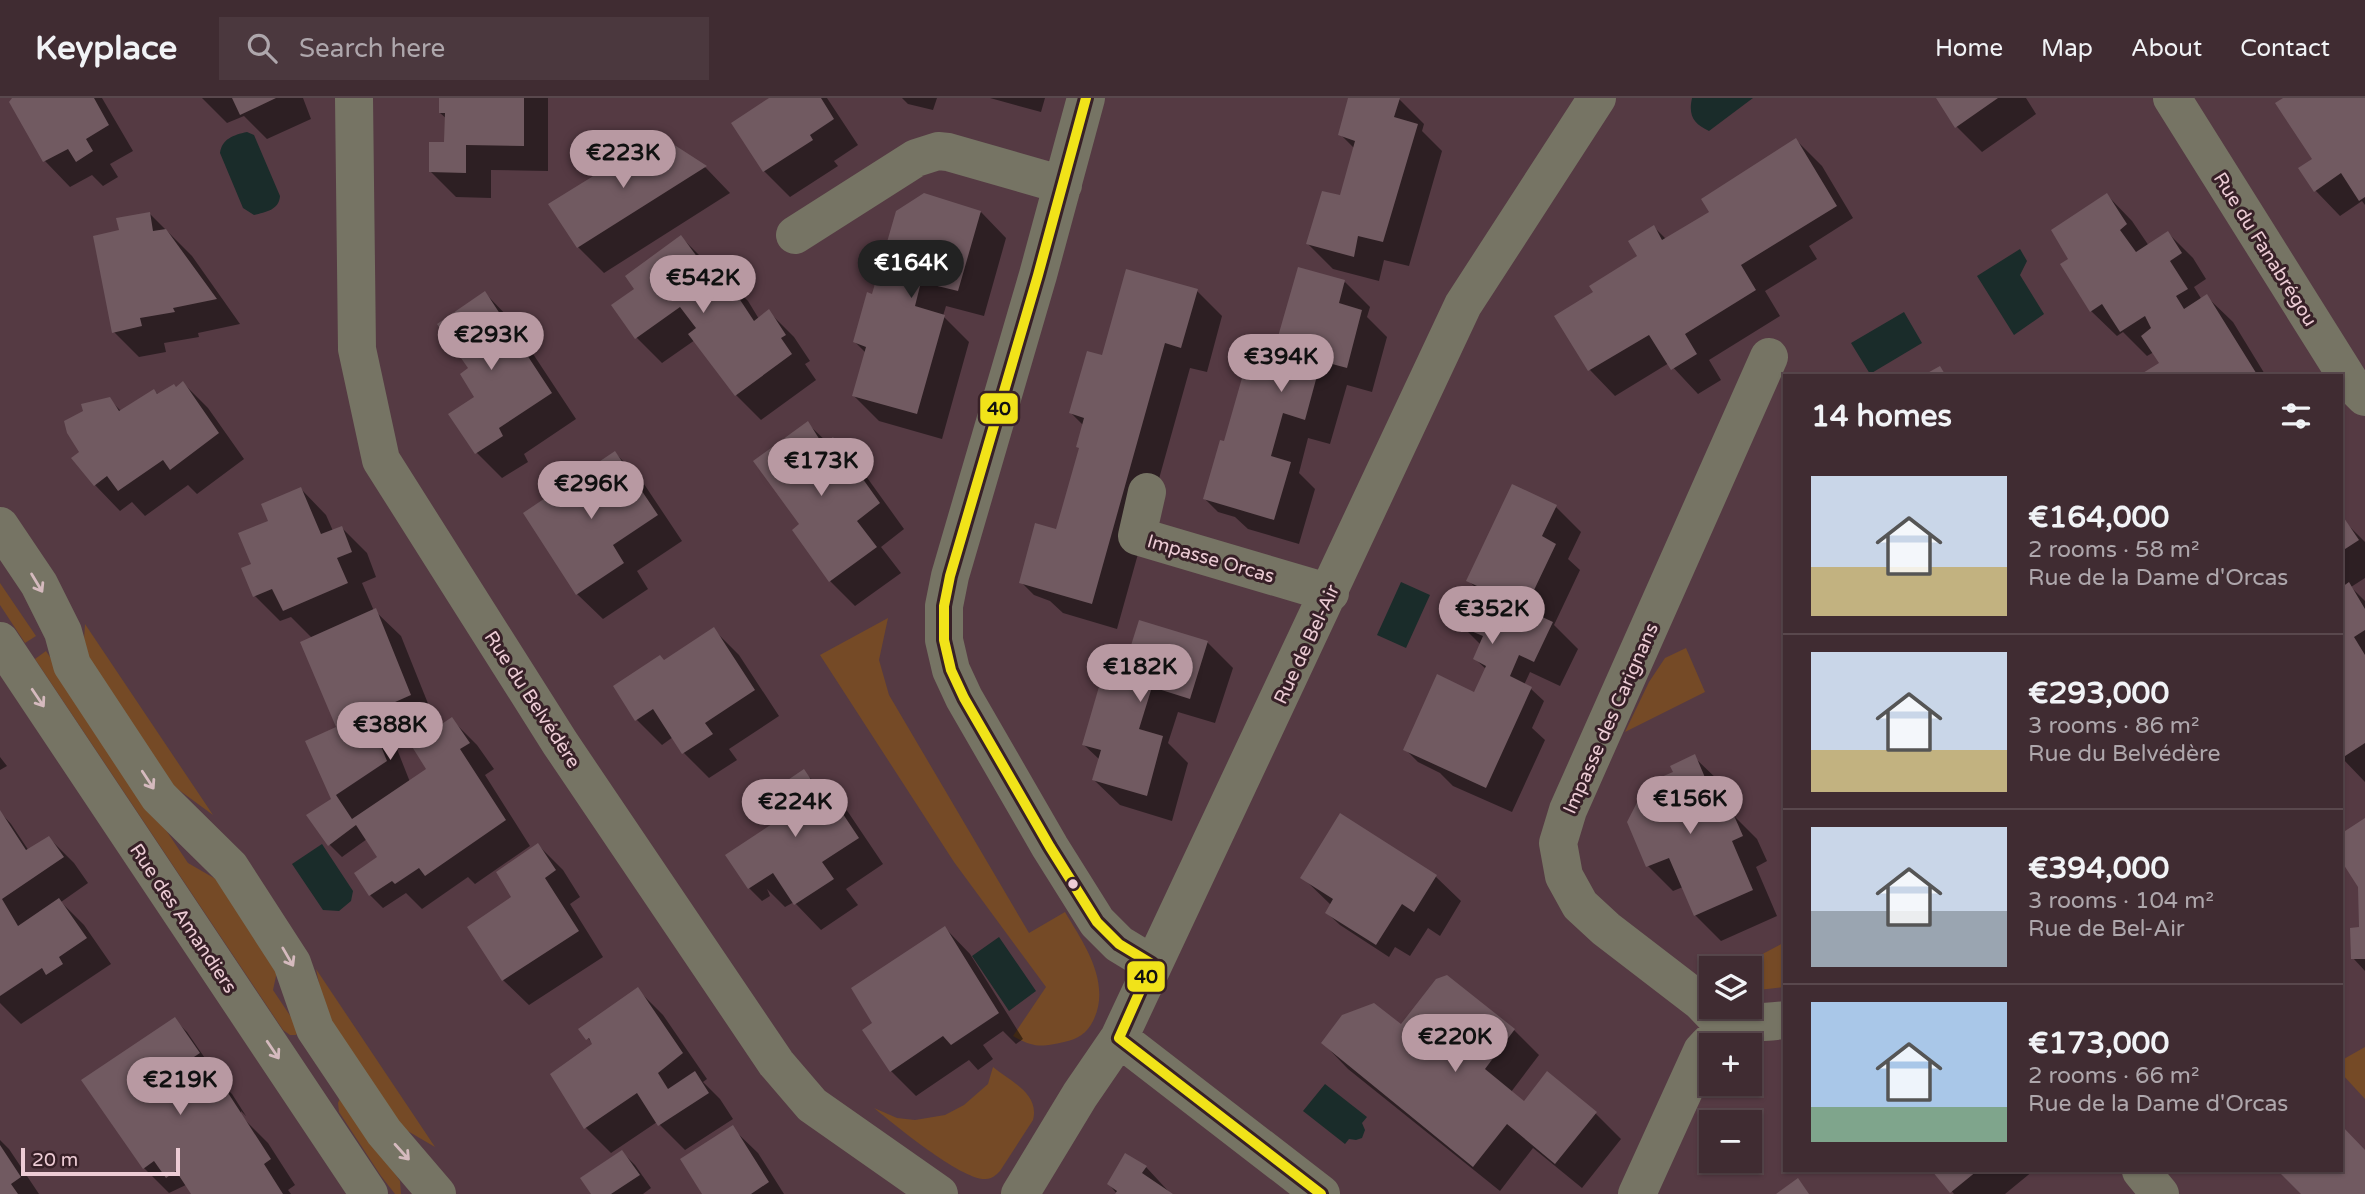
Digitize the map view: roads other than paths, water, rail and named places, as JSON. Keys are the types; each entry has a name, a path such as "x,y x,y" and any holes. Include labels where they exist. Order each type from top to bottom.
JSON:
{"street":[{"name":"Rue du Belvédère","path":"354,98 357,349 381,460 560,743 776,1063 812,1105 939,1194"},
{"path":"1086,98 950,576 944,606 944,640 951,670 964,698 1097,922 1119,944 1152,964"},
{"name":"Rue de Bel-Air","path":"1020,1194 1080,1095 1119,1038 1463,305 1597,98"},
{"name":"Rue du Fanabrégou","path":"2172,98 2350,382 2365,397"},
{"path":"795,235 916,158 937,151 1063,185"},
{"name":"Impasse des Carignans","path":"1726,1028 1701,1002 1606,929 1580,905 1564,876 1558,843 1567,810 1769,357"},
{"name":"Impasse Orcas","path":"1147,492 1137,536 1330,593"},
{"path":"0,526 38,584 63,632 72,665 86,687 159,797 230,867 292,963 315,1030 384,1132 437,1194"},
{"name":"Rue des Amandiers","path":"0,641 369,1194"},
{"path":"1637,1194 1702,1051 1726,1028 1783,1020"},
{"path":"1119,1038 1308,1190"},
{"path":"2142,1172 2160,1194"}]}
